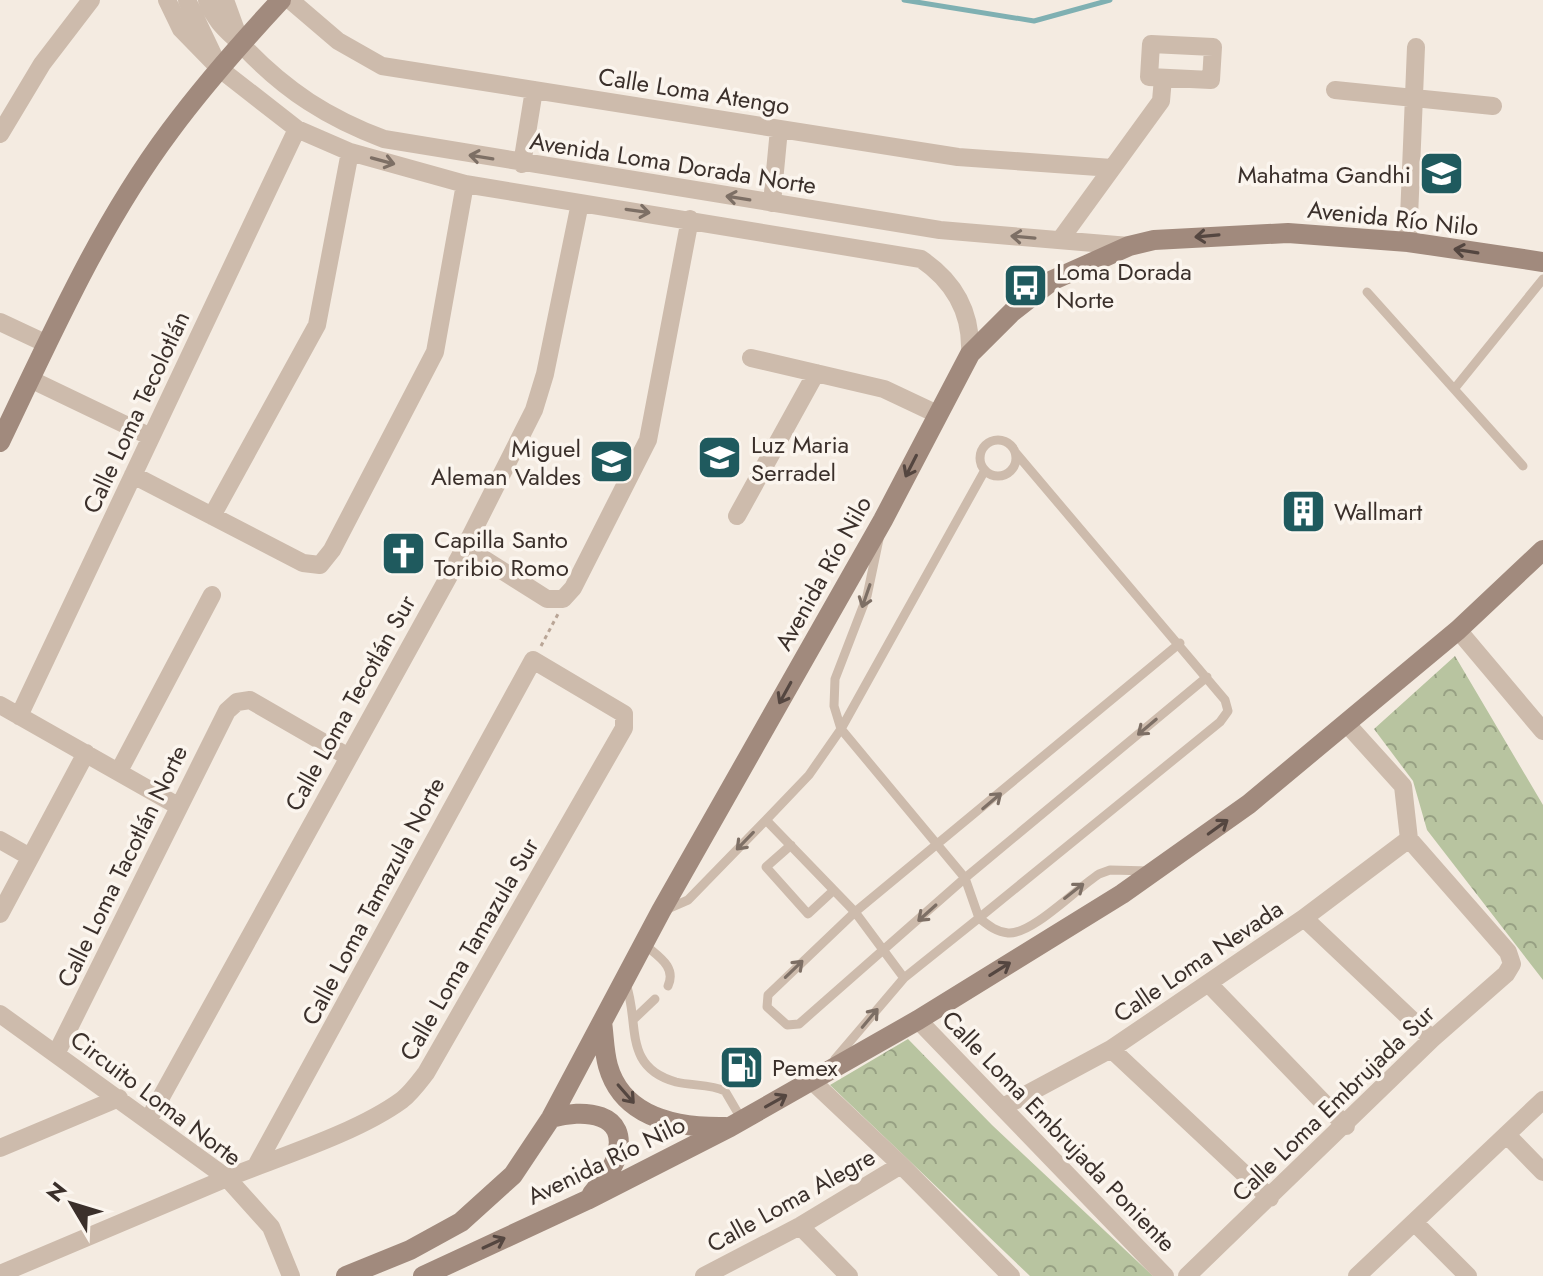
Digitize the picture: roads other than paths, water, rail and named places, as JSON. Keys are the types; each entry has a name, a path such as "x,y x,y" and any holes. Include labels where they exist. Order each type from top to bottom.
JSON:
{"main road":[{"path":"0,442 77,281 124,200 169,131 281,0"},
{"name":"Avenida Río Nilo","path":"346,1276 410,1250 461,1222 513,1175 551,1118 661,911 883,520 970,354 1012,312 1053,280 1129,246 1218,235 1288,233 1408,242 1543,262"},
{"name":"Avenida Río Nilo","path":"423,1276 587,1200 736,1124 918,1020 1158,871 1249,804 1539,560"},
{"path":"602,1022 608,1065 628,1099 642,1110 682,1127 736,1124"},
{"path":"551,1118 575,1111 590,1112 611,1124 618,1135 616,1160 587,1200"}],"street":[{"path":"0,134 5,113 91,0"},
{"path":"167,0 181,29 220,69 297,129 350,152 465,184 921,259 949,283 962,304 970,329 970,354"},
{"path":"187,0 220,69"},
{"name":"Avenida Loma Dorada Norte","path":"207,0 216,23 292,93 348,125 420,147 940,230 1129,246"},
{"name":"Avenida Loma Dorada Norte","path":"225,0 241,44"},
{"name":"Calle Loma Atengo","path":"290,0 338,41 382,66 996,162 1112,168"},
{"path":"1408,242 1416,47"},
{"path":"1060,240 1161,101 1163,78"},
{"path":"522,164 534,90"},
{"path":"1335,90 1493,106"},
{"name":"Calle Loma Tecolotlán","path":"19,716 297,129"},
{"path":"772,203 779,129"},
{"path":"212,516 317,325 350,152"},
{"path":"133,475 303,563 320,565 332,550 435,352 465,184"},
{"name":"Calle Loma Tecotlán Sur","path":"149,1119 465,547 534,410 545,374 580,203"},
{"path":"465,547 547,599 563,599 573,588 648,440 690,219"},
{"path":"0,322 47,344"},
{"path":"751,358 884,389 937,414"},
{"path":"737,516 816,373"},
{"path":"30,379 151,437"},
{"path":"119,771 212,595"},
{"path":"1458,630 1543,731"},
{"name":"Calle Loma Tamazula Sur","path":"0,1274 382,1114 405,1098 426,1073 626,722 624,714 533,660"},
{"name":"Calle Loma Tamazula Norte","path":"256,1166 533,660"},
{"name":"Calle Loma Tacotlán Norte","path":"56,1054 227,711 237,702 250,700 347,756"},
{"path":"0,705 178,806"},
{"path":"1346,723 1403,786 1409,839"},
{"path":"0,914 86,753"},
{"name":"Calle Loma Nevada","path":"1003,1107 1111,1049 1304,918 1409,839"},
{"name":"Calle Loma Embrujada Sur","path":"1187,1276 1346,1126 1432,1039 1506,974 1512,964 1508,952 1409,839"},
{"path":"0,840 30,857"},
{"path":"1304,918 1432,1039"},
{"path":"1209,984 1346,1126"},
{"name":"Circuito Loma Norte","path":"0,1014 227,1178 271,1227 291,1276"},
{"name":"Calle Loma Embrujada Poniente","path":"918,1020 1165,1276"},
{"path":"1111,1049 1270,1198"},
{"path":"816,1079 1011,1276"},
{"path":"0,1148 119,1098"},
{"path":"1357,1276 1543,1100"},
{"path":"1507,1135 1543,1172"},
{"name":"Calle Loma Alegre","path":"709,1275 800,1226 901,1165"},
{"path":"1414,1222 1468,1276"},
{"path":"800,1226 849,1276"}],"lane":[{"path":"1455,388 1543,279"},
{"path":"1367,292 1523,466"},
{"path":"816,1079 904,978 1220,722 1228,711 1225,700 1180,643 1015,452 1001,440 989,443 980,459 985,470 994,476 1010,472 1016,462 1015,452"},
{"path":"661,911 688,900 809,775 841,729 985,470"},
{"path":"883,520 873,576 835,679 834,706 841,729 940,844 965,878 979,918 994,929 1014,933 1028,928 1099,874 1110,870 1158,871"},
{"path":"1180,643 855,912 768,995 767,1007 793,1027 884,952 965,878 1207,677"},
{"path":"766,820 855,912 904,978"},
{"path":"791,845 766,867 808,914 834,890"},
{"path":"644,944 668,966 671,978 668,986"},
{"path":"625,980 634,1019 634,1040 645,1064 672,1081 725,1091 736,1124"},
{"path":"634,1019 655,999"}],"waterway":[{"path":"904,0 1034,21 1110,0"}],"place":[{"name":"Mahatma Gandhi","path":"1442,174"},
{"name":"Loma Dorada Norte","path":"1025,285"},
{"name":"Luz Maria Serradel","path":"720,458"},
{"name":"Miguel Aleman Valdes","path":"612,462"},
{"name":"Wallmart","path":"1303,511"},
{"name":"Capilla Santo Toribio Romo","path":"403,553"},
{"name":"Pemex","path":"741,1067"}]}
